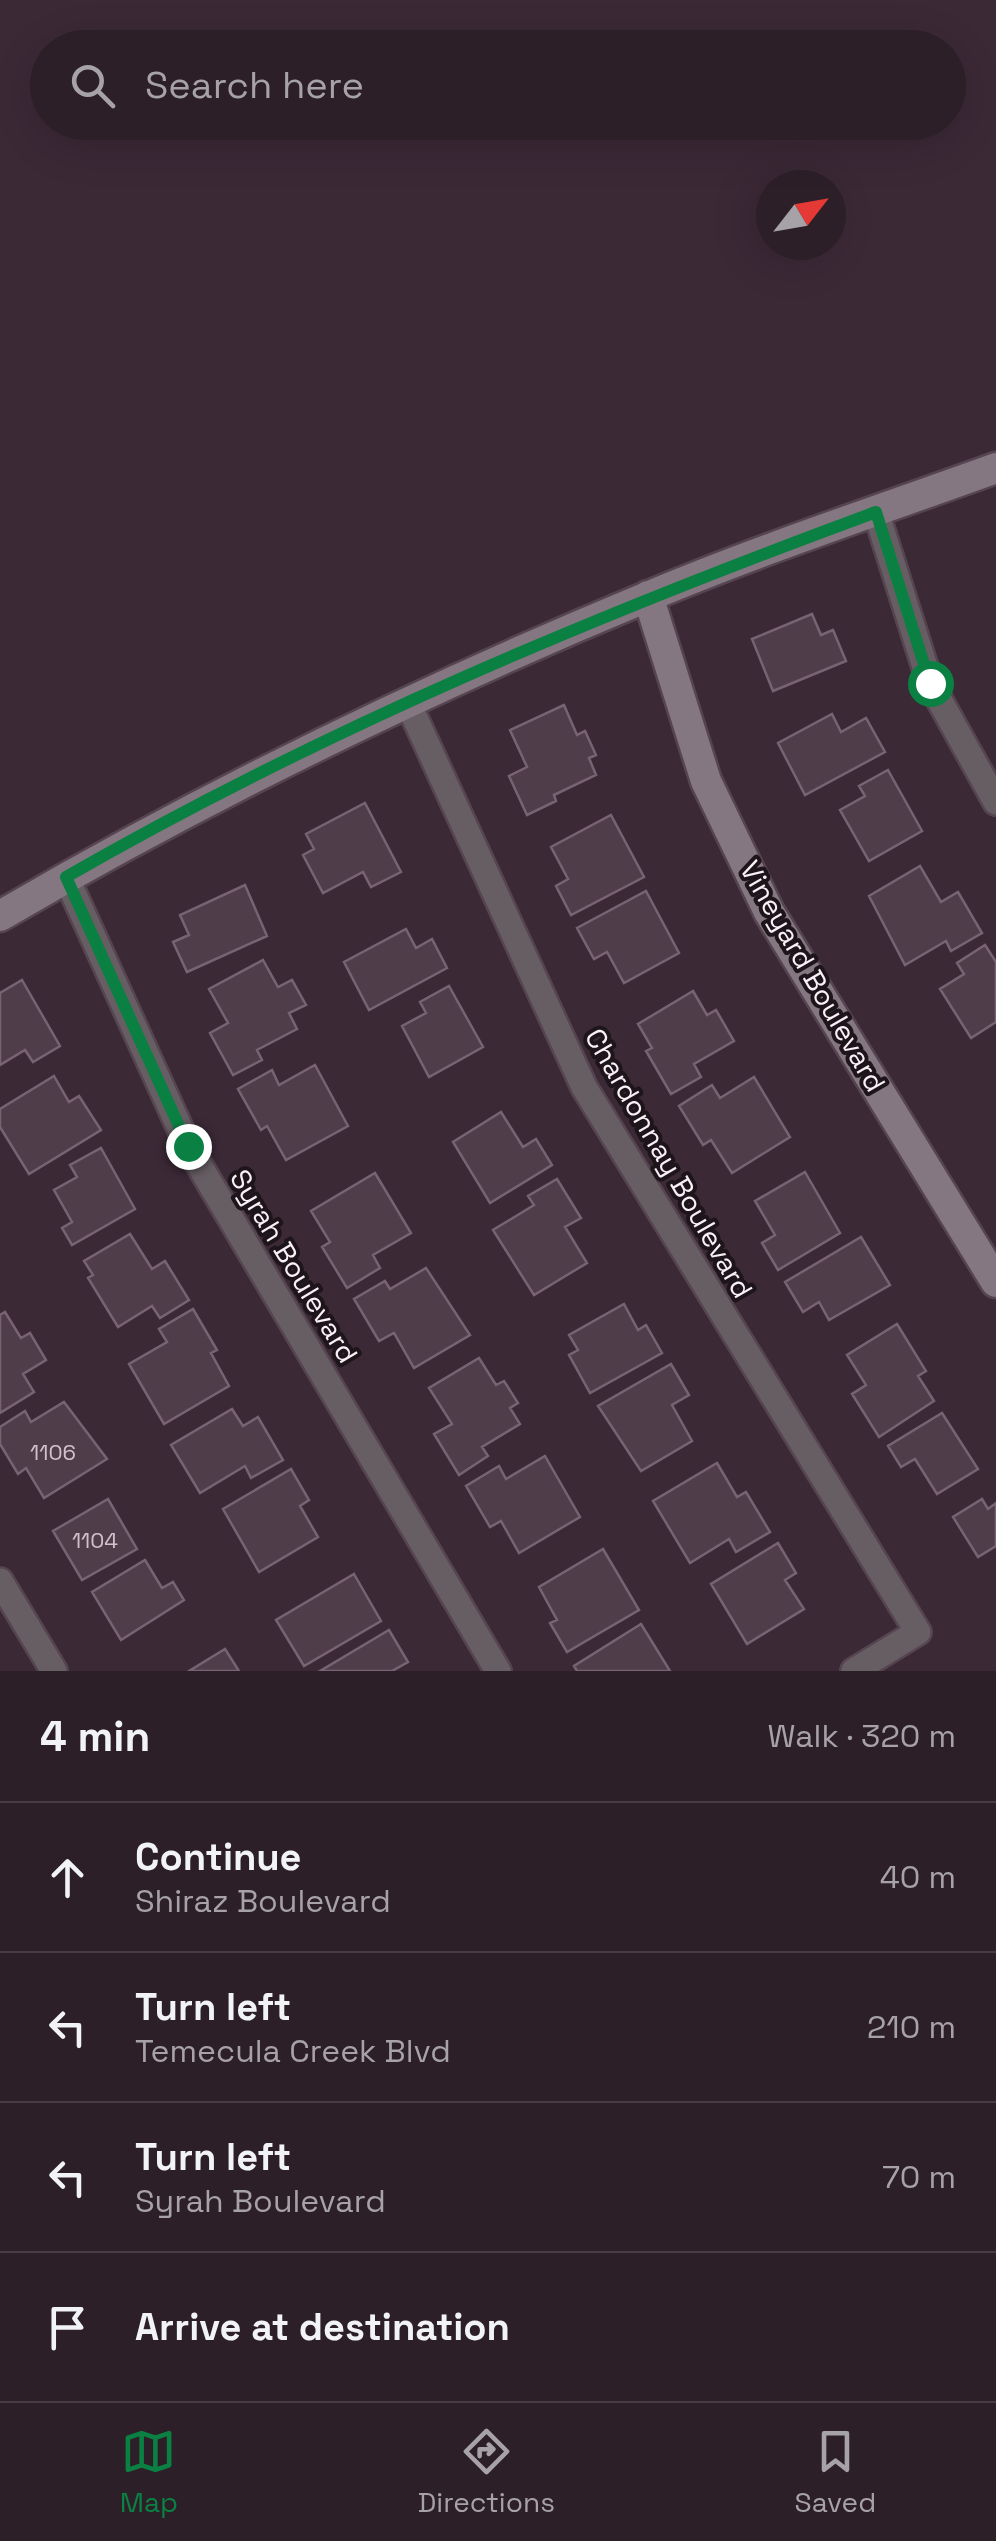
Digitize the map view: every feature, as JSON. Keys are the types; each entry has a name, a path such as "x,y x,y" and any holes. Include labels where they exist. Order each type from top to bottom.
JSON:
{"street":[{"path":"0,916 66,877 408,703 648,596 996,468"},
{"path":"876,512 930,683 996,802"},
{"name":"Vineyard Boulevard","path":"648,596 706,782 769,912 996,1282"},
{"name":"Chardonnay Boulevard","path":"408,703 584,1087 918,1632 854,1671"},
{"name":"Syrah Boulevard","path":"66,877 188,1146 498,1671"},
{"path":"0,1581 54,1671"}],"building":[{"path":"812,614 821,635 833,630 846,661 773,691 752,639"},
{"path":"564,705 577,735 585,731 596,755 589,758 596,775 554,795 556,801 527,815 509,776 527,767 510,730"},
{"path":"832,714 841,732 866,718 885,752 805,795 778,743"},
{"path":"888,770 922,831 869,861 840,810 865,796 859,786"},
{"path":"365,803 401,872 371,887 363,872 323,893 303,855 314,849 306,834"},
{"path":"611,815 644,877 571,915 556,886 568,879 551,847"},
{"path":"920,866 941,902 958,892 982,933 951,951 946,941 905,965 869,896"},
{"path":"245,885 267,936 187,972 173,942 189,935 180,915"},
{"path":"646,891 679,953 624,983 607,952 594,959 577,928"},
{"path":"406,929 416,948 432,939 447,968 369,1010 344,962"},
{"path":"985,945 996,962 996,1022 971,1038 940,989 964,974 957,963"},
{"path":"263,960 278,987 292,980 306,1005 289,1013 297,1029 257,1050 262,1060 233,1075 210,1033 228,1023 209,989"},
{"path":"22,980 60,1046 33,1062 25,1050 0,1065 0,993"},
{"path":"449,986 483,1047 429,1077 402,1026 426,1013 420,1002"},
{"path":"693,991 707,1015 716,1010 734,1041 694,1064 701,1077 671,1094 646,1051 652,1048 638,1024"},
{"path":"315,1065 348,1126 286,1160 267,1126 261,1130 238,1089 272,1070 279,1085"},
{"path":"54,1076 69,1102 79,1096 101,1130 29,1174 0,1127 0,1109"},
{"path":"754,1077 790,1137 732,1173 711,1140 703,1145 679,1106 712,1085 720,1098"},
{"path":"501,1112 523,1147 536,1139 552,1165 490,1203 453,1142"},
{"path":"101,1148 135,1209 72,1245 62,1228 72,1222 54,1190 77,1177 70,1165"},
{"path":"805,1172 840,1233 778,1270 762,1243 775,1235 755,1201"},
{"path":"375,1173 411,1233 373,1255 380,1268 347,1288 322,1247 330,1242 311,1211"},
{"path":"557,1179 581,1218 565,1227 587,1263 534,1295 493,1230 534,1205 528,1196"},
{"path":"130,1234 152,1269 165,1261 189,1300 160,1318 152,1306 118,1327 88,1278 93,1275 84,1261"},
{"path":"861,1237 890,1285 829,1320 819,1302 803,1312 785,1282"},
{"path":"426,1268 470,1335 414,1368 394,1333 379,1341 354,1299 385,1281 390,1289"},
{"path":"624,1304 638,1330 646,1325 662,1353 590,1393 569,1355 578,1350 569,1335"},
{"path":"193,1309 217,1350 211,1353 229,1386 164,1424 129,1364 167,1342 159,1329"},
{"path":"5,1312 21,1338 30,1333 46,1360 23,1374 34,1392 0,1413 0,1315"},
{"path":"897,1324 926,1371 918,1376 934,1401 879,1437 852,1394 866,1385 847,1355"},
{"path":"479,1358 496,1385 504,1381 518,1403 510,1408 520,1424 482,1447 488,1456 459,1475 434,1434 452,1424 429,1388"},
{"path":"671,1364 689,1395 672,1405 692,1441 641,1471 598,1406"},
{"path":"64,1402 107,1459 44,1498 26,1468 18,1474 0,1444 0,1427 25,1411 31,1422"},
{"path":"232,1409 243,1426 258,1417 283,1460 251,1478 245,1466 200,1493 171,1445"},
{"path":"942,1413 978,1469 937,1494 915,1459 901,1467 888,1446"},
{"path":"545,1456 580,1517 519,1553 501,1521 490,1527 466,1486 499,1466 506,1479"},
{"path":"717,1463 737,1497 746,1492 770,1532 736,1552 729,1539 690,1563 653,1501"},
{"path":"291,1469 309,1500 300,1506 318,1537 259,1572 223,1509"},
{"path":"108,1499 137,1549 82,1580 53,1531"},
{"path":"982,1499 988,1509 996,1503 996,1546 978,1557 953,1517"},
{"path":"778,1543 796,1573 785,1580 804,1609 747,1644 711,1584"},
{"path":"603,1549 639,1610 567,1652 550,1623 557,1620 539,1587"},
{"path":"145,1560 162,1588 173,1582 184,1600 121,1640 92,1592"},
{"path":"354,1574 381,1621 304,1666 276,1620"},
{"path":"641,1624 670,1671 577,1671 574,1666"},
{"path":"389,1630 408,1662 392,1671 320,1671"},
{"path":"225,1649 239,1671 189,1671"}],"route":[{"path":"188,1146 66,877 119,846 376,717 648,596 876,512 930,683"}]}
